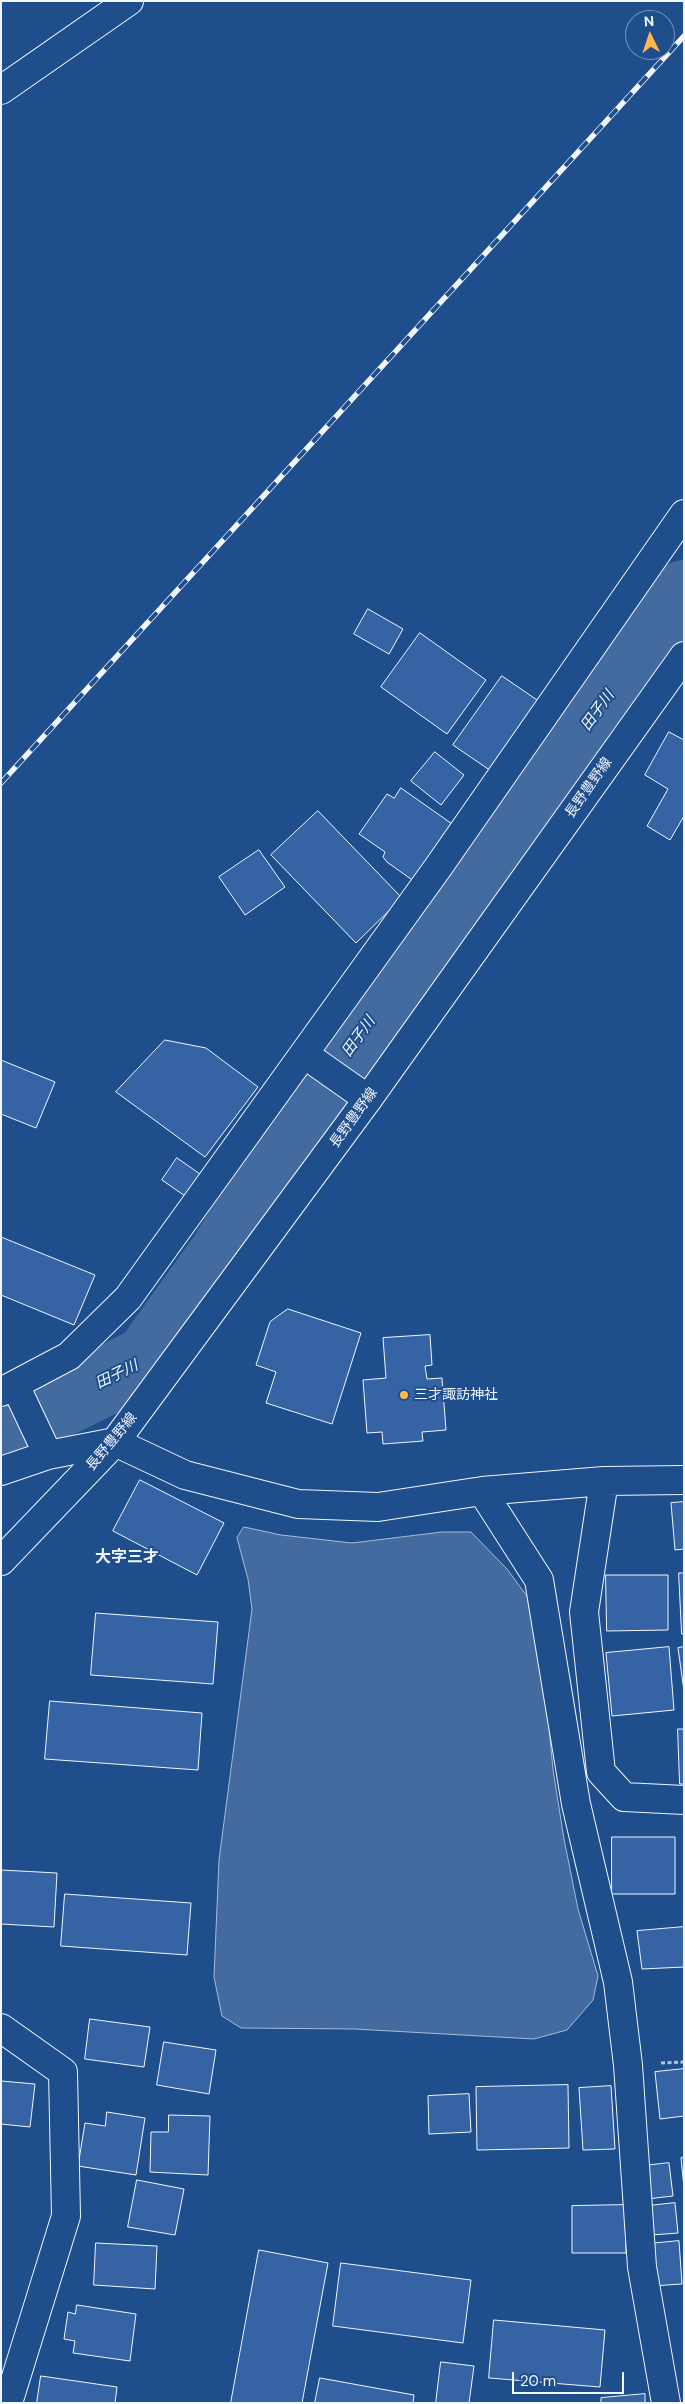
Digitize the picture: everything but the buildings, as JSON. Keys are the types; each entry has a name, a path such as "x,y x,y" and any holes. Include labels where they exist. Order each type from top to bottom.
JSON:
{"street":[{"path":"1,90 129,1"},
{"path":"47,1453 11,1388 70,1356 128,1298 309,1057 439,866 684,514"},
{"name":"長野豊野線","path":"1,1561 115,1442 364,1097 682,663"},
{"path":"309,1057 364,1097"},
{"path":"1,1471 47,1453 115,1442 185,1475 298,1504 378,1507 482,1491 604,1481 684,1480"},
{"path":"604,1481 584,1612 600,1772 624,1797 684,1800"},
{"path":"482,1491 539,1580 576,1804 618,1982 628,2065 642,2267 666,2403"},
{"path":"1,2028 63,2072 66,2216 8,2403"}],"water":[{"path":"244,1527 281,1535 352,1543 442,1532 471,1532 507,1569 538,1611 553,1770 564,1839 578,1909 598,1976 593,2000 567,2030 534,2039 355,2029 241,2028 222,2016 214,1977 219,1860 252,1609 248,1579 237,1538"}],"waterway":[{"name":"田子川","path":"1,1433 147,1360 223,1254 332,1074 684,594"}],"railway":[{"path":"1,783 684,36"}],"place":[{"name":"三才諏訪神社","path":"404,1395"}],"district":[{"name":"大字三才","path":"127,1558"}]}
